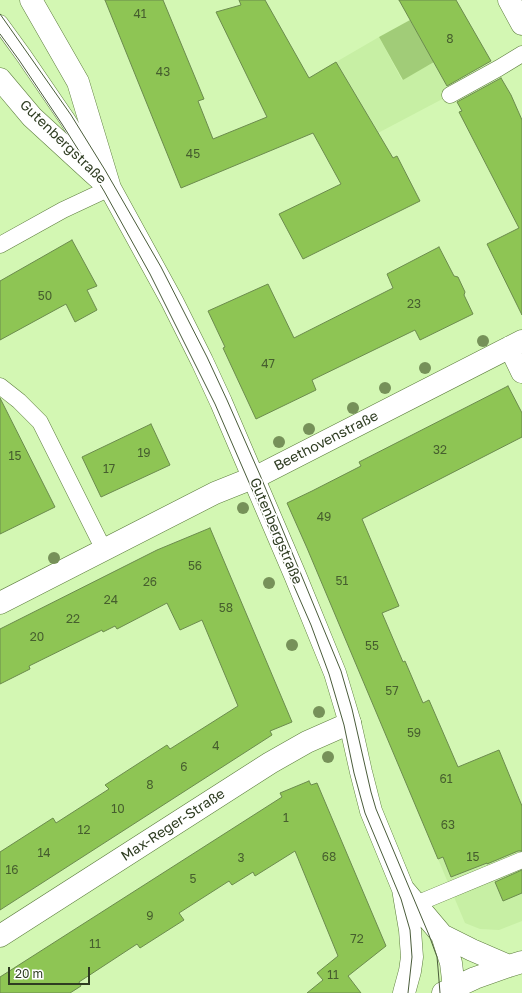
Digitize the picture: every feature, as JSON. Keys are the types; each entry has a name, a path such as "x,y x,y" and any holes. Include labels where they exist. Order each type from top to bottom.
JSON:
{"street":[{"name":"Gutenbergstraße","path":"31,0 78,82 110,188 159,277 198,354 221,402 254,478 335,673 350,723 371,811 410,897 442,935 451,963 450,991"},
{"path":"509,0 522,24"},
{"name":"Gutenbergstraße","path":"0,78 32,117 110,188"},
{"path":"516,344 522,372"},
{"name":"Beethovenstraße","path":"0,602 215,493 254,478 516,344"},
{"name":"Max-Reger-Straße","path":"0,936 270,762 307,742 350,723"},
{"name":"Gutenbergstraße","path":"404,993 412,957 410,897"},
{"name":"Gutenbergstraße","path":"442,935 472,950 515,964"},
{"path":"450,991 475,978 515,964"}],"lane":[{"path":"0,24 24,56 110,188 63,210 20,227 0,245"},
{"path":"450,95 522,54"},
{"path":"0,386 19,401 40,422 104,550"},
{"path":"410,897 522,860"}],"shaded area":[{"path":"410,20 434,62 403,80 379,37"},
{"path":"379,37 402,80 434,62 450,95 378,133 336,62"},
{"path":"522,804 522,921 499,930 480,929 465,923 438,859 443,857 492,817"}],"building":[{"path":"105,0 163,0 204,99 198,101 213,139 267,117 216,12 241,5 239,0 265,0 309,78 336,62 393,158 397,156 420,201 303,259 279,214 341,184 313,133 181,188"},
{"path":"399,0 456,0 491,61 447,86"},
{"path":"501,78 511,95 522,120 522,315 487,244 519,228 459,112 462,111 457,102"},
{"path":"72,240 97,286 87,290 97,310 75,322 66,304 0,340 0,281"},
{"path":"439,247 454,276 458,277 465,292 464,295 473,314 420,340 415,330 312,380 316,390 256,419 223,348 225,347 208,311 268,284 294,338 393,288 387,274"},
{"path":"508,386 522,413 522,437 362,519 399,606 382,613 403,662 405,661 423,703 429,700 458,767 499,750 522,806 522,851 518,851 451,877 443,857 438,859 287,503 361,466 359,462"},
{"path":"0,398 55,507 0,534"},
{"path":"151,424 170,465 101,497 82,457"},
{"path":"210,528 292,722 270,731 272,735 0,910 0,852 53,818 56,823 109,789 105,785 167,745 170,749 238,706 202,620 180,630 167,603 117,629 115,626 103,632 102,630 29,666 30,669 0,684 0,629 157,550"},
{"path":"309,781 311,785 317,783 386,946 348,976 361,993 307,993 323,980 317,973 338,956 295,851 255,876 253,872 232,885 229,881 179,913 184,920 140,948 137,944 79,982 81,986 70,993 0,993 0,977 282,797 280,793"},
{"path":"522,870 522,893 503,901 495,882"}],"tram line":[{"path":"0,14 71,115 105,170 161,267 227,400 260,475 341,671 352,709 376,809 437,957 440,993"},
{"path":"0,34 62,124 93,173 150,274 215,404 311,625 329,674 344,725 354,773 365,813 401,899 410,930 412,957 408,993"}]}
